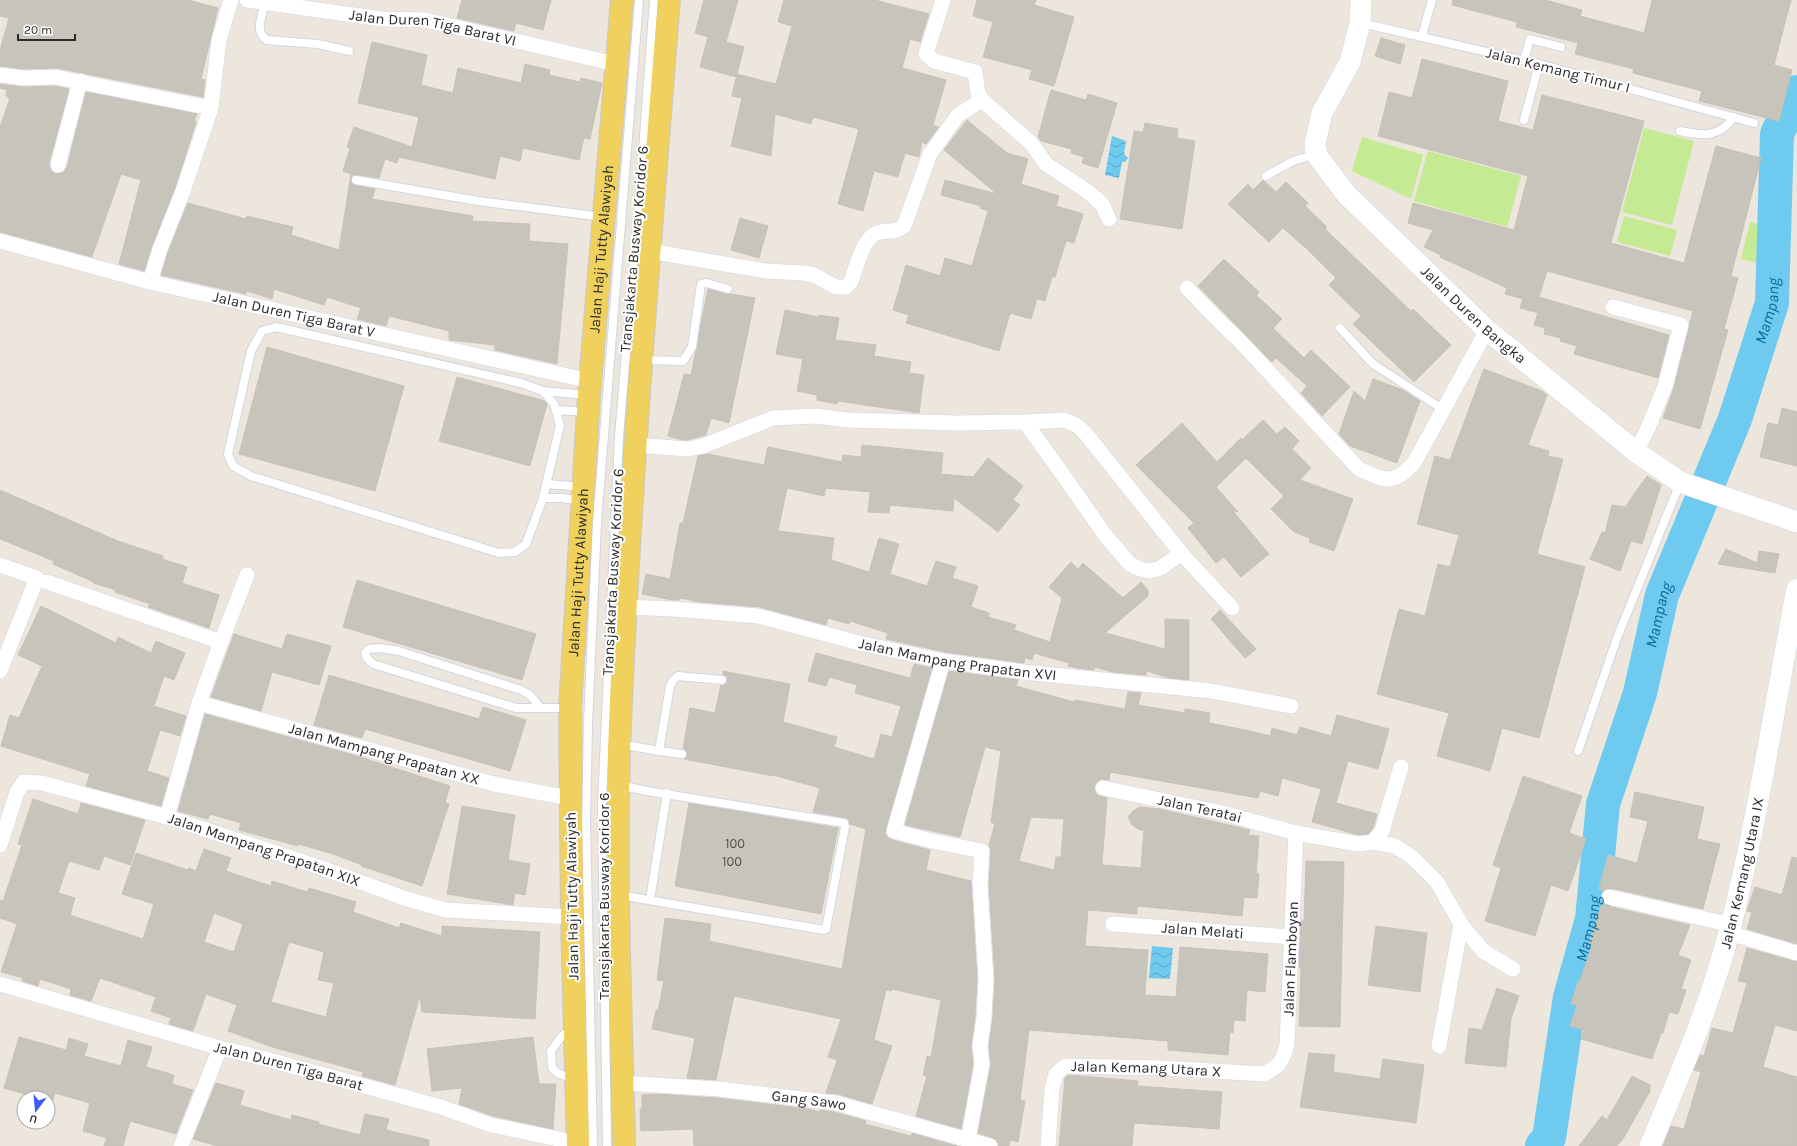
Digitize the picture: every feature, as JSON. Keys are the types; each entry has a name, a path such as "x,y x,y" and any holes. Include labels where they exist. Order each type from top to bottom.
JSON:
{"main road":[{"name":"Jalan Haji Tutty Alawiyah","path":"583,1145 576,1080 570,798 570,708 589,396 622,0"},
{"path":"624,1146 618,784 640,360 669,0"}],"street":[{"path":"150,282 160,249 184,191 211,108 219,40 231,0"},
{"name":"Jalan Duren Tiga Barat VI","path":"247,0 265,4 382,19 425,20 616,64"},
{"path":"943,0 926,54 934,61 975,72 977,76 978,94 982,100 1032,144 1046,164 1086,191 1102,204 1109,219"},
{"path":"1316,154 1316,144 1322,113 1350,62 1360,23 1361,0"},
{"path":"0,75 24,78 55,77 211,108"},
{"path":"58,165 80,81"},
{"path":"649,251 766,271 814,275 829,285 846,287 851,282 869,238 876,233 898,229 904,226 930,154 950,124 958,114 982,100"},
{"name":"Jalan Duren Bangka","path":"1316,154 1347,195 1487,330 1636,452 1684,484 1797,522"},
{"name":"Jalan Duren Tiga Barat V","path":"0,241 150,282 589,396"},
{"path":"1187,288 1211,311 1223,326 1238,339 1359,469 1378,478 1395,479 1403,474 1414,463 1487,330"},
{"path":"1613,307 1681,325 1665,386 1648,428 1636,452"},
{"path":"635,445 688,449 703,446 773,418 816,416 847,420 895,422 1025,422 1064,420 1078,426 1136,496 1180,553 1232,608"},
{"path":"1025,422 1105,536 1130,564 1150,572 1160,568 1180,553"},
{"path":"0,565 221,642"},
{"path":"167,817 199,703 247,575"},
{"path":"0,671 42,580"},
{"name":"Jalan Kemang Utara IX","path":"1650,1146 1699,1028 1730,929 1756,810 1797,589"},
{"name":"Jalan Mampang Prapatan XVI","path":"626,607 673,608 758,616 859,643 943,661 1024,672 1211,691 1292,706"},
{"path":"943,661 894,831 932,841 982,851 980,885 986,979 984,1017 980,1046 982,1064 968,1140"},
{"name":"Jalan Mampang Prapatan XX","path":"199,703 494,784 570,798"},
{"path":"1373,842 1382,831 1401,767"},
{"name":"Jalan Mampang Prapatan XIX","path":"0,845 17,792 24,782 42,784 167,817 319,867 404,898 445,910 572,917"},
{"name":"Jalan Teratai","path":"1103,788 1223,813 1296,833 1358,844 1373,842 1396,846 1412,857 1437,882 1461,924 1483,951 1513,969"},
{"name":"Jalan Flamboyan","path":"1264,1074 1276,1068 1282,1062 1287,1045 1296,833"},
{"path":"1609,897 1730,929 1797,953"},
{"name":"Jalan Melati","path":"1113,924 1292,937"},
{"path":"1440,1046 1461,924"},
{"name":"Jalan Duren Tiga Barat","path":"0,984 220,1048 442,1107 491,1124 583,1145"},
{"path":"181,1146 220,1048"},
{"name":"Jalan Kemang Utara X","path":"1048,1146 1052,1089 1056,1074 1065,1066 1162,1068 1264,1074"},
{"name":"Gang Sawo","path":"622,1083 719,1089 836,1102 990,1146"}],"lane":[{"name":"Transjakarta Busway Koridor 6","path":"583,1145 588,723 597,522 639,0"},
{"name":"Transjakarta Busway Koridor 6","path":"607,1146 602,804 619,436 641,178 654,0"},
{"path":"1422,36 1432,0"},
{"path":"265,4 259,31 261,36 267,40 318,44 349,51"},
{"name":"Jalan Kemang Timur I","path":"1360,23 1524,60 1754,122"},
{"path":"1524,60 1530,39 1562,47"},
{"path":"1524,120 1539,64"},
{"path":"1680,131 1695,134 1719,132 1727,127 1734,117"},
{"path":"1266,176 1292,162 1316,154"},
{"path":"356,180 478,201 604,217"},
{"path":"640,360 683,361 692,347 701,284 707,283 728,288"},
{"path":"543,391 554,404 560,425 543,498 526,544 516,552 498,552 251,476 233,466 228,454 252,351 262,331 276,327 521,383 543,391 589,396"},
{"path":"1340,328 1373,364 1444,410"},
{"path":"556,410 589,396"},
{"path":"546,484 583,494"},
{"path":"1578,751 1617,638 1684,484"},
{"path":"543,498 562,498 583,494"},
{"path":"540,707 530,695 521,690 399,651 379,648 369,649 365,653 367,658 373,664 516,708 570,708"},
{"path":"659,751 670,686 673,680 678,676 722,680"},
{"path":"620,744 682,754"},
{"path":"618,784 844,823 845,827 826,929 824,930 619,895"},
{"path":"650,900 667,793"}],"green space":[{"path":"1644,128 1694,141 1672,225 1622,212"},
{"path":"1362,137 1423,155 1411,199 1352,171"},
{"path":"1428,151 1521,176 1507,227 1414,201"},
{"path":"1624,216 1677,230 1670,256 1617,242"},
{"path":"1750,222 1775,228 1766,265 1741,259"}],"water":[{"path":"1112,136 1126,141 1124,154 1128,158 1125,162 1122,162 1119,178 1105,175"},
{"path":"1152,946 1173,948 1170,979 1149,978"}],"building":[{"path":"0,0 188,0 218,8 201,79 205,80 203,97 57,68 24,69 0,66 0,50 9,18 0,16"},
{"path":"462,0 551,0 543,30 516,23 514,31 457,18"},
{"path":"704,0 738,0 726,42 744,47 736,77 700,67 708,37 695,33"},
{"path":"784,0 875,0 929,14 920,42 910,39 902,68 946,80 933,125 939,127 926,144 922,142 919,157 905,153 898,177 874,171 863,211 838,204 859,129 813,117 811,124 775,114 771,156 731,146 742,98 732,96 737,74 776,84 792,26 778,22"},
{"path":"977,0 1036,0 1034,5 1074,17 1054,86 1029,79 1032,70 983,57 993,22 973,16"},
{"path":"1453,0 1545,0 1582,10 1580,16 1644,33 1652,0 1791,0 1774,65 1792,70 1779,121 1699,101 1702,91 1633,73 1634,69 1575,54 1578,43 1516,27 1517,22 1452,5"},
{"path":"1381,38 1405,45 1400,64 1375,56"},
{"path":"372,42 427,55 421,85 453,93 458,68 521,83 525,64 550,70 549,75 580,82 581,78 602,83 590,139 584,138 579,160 523,148 520,161 500,156 495,179 399,157 397,163 385,159 379,178 357,175 352,176 351,179 355,185 375,189 372,199 473,216 472,221 530,224 529,241 568,244 557,364 495,350 495,345 449,340 449,331 389,316 386,326 357,319 361,308 327,297 324,305 274,289 272,299 247,291 246,294 161,275 168,252 188,203 246,219 247,216 293,227 291,235 339,250 351,174 343,171 350,148 347,147 354,127 412,147 419,117 358,103"},
{"path":"1422,59 1508,81 1498,121 1533,130 1542,95 1644,121 1611,243 1684,263 1716,146 1761,158 1731,276 1738,278 1724,329 1728,330 1700,429 1663,418 1674,388 1693,311 1547,271 1539,297 1669,335 1658,378 1574,354 1577,346 1560,341 1561,338 1544,334 1545,328 1534,325 1538,313 1520,308 1523,299 1505,294 1507,288 1440,257 1441,255 1424,247 1433,230 1408,223 1413,203 1514,230 1528,176 1378,136 1389,92 1412,98"},
{"path":"0,84 24,87 54,86 69,89 49,163 51,171 56,174 64,172 67,167 86,92 197,114 194,121 196,122 175,188 152,246 144,271 119,264 141,180 121,174 92,257 0,232 0,127 10,98 6,96 7,90 0,88"},
{"path":"1051,90 1086,100 1088,94 1117,103 1098,168 1082,163 1084,157 1071,153 1072,149 1041,141 1038,137"},
{"path":"967,120 1007,153 1028,159 1021,184 1059,196 1056,206 1083,214 1074,243 1066,241 1055,277 1052,277 1045,301 1037,299 1031,319 1010,313 999,351 906,323 909,315 893,310 906,265 940,276 945,258 972,266 988,211 980,208 981,206 941,195 945,180 997,194 944,150"},
{"path":"1145,123 1178,129 1177,138 1195,141 1182,229 1120,219 1134,131 1143,132"},
{"path":"1263,180 1276,192 1286,182 1308,203 1305,206 1327,227 1325,229 1411,311 1413,309 1451,345 1414,382 1353,324 1361,316 1329,285 1336,278 1306,248 1283,228 1269,242 1228,204 1248,184 1253,190"},
{"path":"740,218 768,226 759,258 731,250"},
{"path":"1224,259 1259,292 1256,295 1282,319 1273,328 1304,358 1311,350 1350,387 1322,416 1301,393 1307,386 1276,358 1272,362 1198,286"},
{"path":"708,289 726,294 755,298 729,423 711,418 706,435 682,440 668,436 684,374 691,375"},
{"path":"785,310 818,317 819,315 839,318 835,340 876,345 874,356 911,362 909,373 924,375 919,413 838,401 837,404 817,400 817,395 797,391 803,359 776,354"},
{"path":"267,347 404,386 375,491 239,454"},
{"path":"1484,369 1542,391 1547,395 1528,445 1549,451 1548,456 1563,459 1537,554 1585,567 1539,738 1502,728 1490,771 1437,756 1449,713 1377,694 1399,609 1425,616 1438,564 1450,567 1459,535 1417,524 1435,456 1450,460"},
{"path":"457,377 545,401 547,404 530,466 439,441"},
{"path":"1373,379 1403,390 1420,401 1397,463 1350,446 1339,434 1354,391 1365,401"},
{"path":"1782,408 1797,412 1797,466 1760,457 1768,423 1778,425"},
{"path":"1263,420 1277,434 1285,427 1299,441 1292,449 1311,468 1300,480 1353,499 1334,551 1309,542 1310,538 1294,532 1271,509 1284,496 1246,458 1216,487 1238,512 1232,510 1269,554 1241,577 1224,557 1216,563 1188,528 1194,523 1136,465 1182,423 1217,462 1241,438 1242,440"},
{"path":"862,445 943,453 941,474 973,477 988,458 1023,486 1013,500 1020,505 998,532 954,498 953,511 890,505 889,513 868,512 870,492 826,488 824,496 787,488 778,531 834,538 831,560 869,572 879,538 899,544 890,574 927,586 936,561 956,567 952,578 978,586 971,607 989,613 988,617 1016,625 1014,630 1050,642 1062,598 1049,587 1071,562 1078,569 1083,563 1123,598 1141,582 1148,590 1148,596 1105,633 1165,649 1165,619 1189,620 1189,680 1169,678 1147,671 1146,675 1112,672 1095,667 1094,670 1077,668 1068,666 1069,663 1034,653 1032,660 1025,658 1024,663 945,652 886,639 888,633 850,621 849,624 828,618 826,625 759,607 700,602 680,598 679,600 673,600 642,594 646,574 670,579 680,523 683,523 698,456 708,454 764,465 768,447 842,462 843,455 861,457"},
{"path":"1647,476 1661,485 1642,544 1631,541 1620,571 1590,559 1602,532 1605,533 1612,505 1625,507"},
{"path":"0,490 118,541 163,556 162,559 187,567 182,583 219,595 209,628 148,607 150,604 115,592 116,590 93,583 94,582 53,564 54,561 0,539"},
{"path":"1726,549 1757,563 1759,551 1779,554 1775,573 1718,564"},
{"path":"357,580 536,634 522,680 343,627"},
{"path":"41,606 116,643 118,637 151,653 156,641 185,653 174,680 164,676 154,706 186,716 180,736 160,730 147,771 169,778 161,806 86,786 90,774 1,746 10,715 19,718 42,666 18,655"},
{"path":"1220,610 1256,649 1245,658 1211,619"},
{"path":"234,634 282,649 287,634 331,646 319,685 272,672 261,711 211,697"},
{"path":"816,653 910,678 914,664 932,668 885,833 887,837 892,840 930,850 926,870 971,881 977,979 975,1016 971,1045 973,1064 961,1129 916,1116 927,1076 923,1075 927,1056 931,1057 941,1000 892,989 891,991 886,990 874,1040 892,1046 872,1104 838,1094 826,1093 837,1060 828,1057 841,1019 734,996 716,1080 687,1078 695,1038 652,1029 656,1010 658,1011 664,981 657,980 665,918 711,924 709,941 842,969 866,829 850,824 848,819 845,818 813,812 820,788 773,775 684,759 687,757 687,752 683,749 690,708 715,713 721,685 725,685 727,681 727,677 723,675 723,671 790,684 783,722 837,737 834,747 874,759 881,734 892,737 901,706 855,693 857,685 829,677 826,686 808,681"},
{"path":"949,671 1018,680 1016,686 1074,702 1075,700 1125,709 1128,692 1141,693 1138,705 1185,713 1185,709 1210,713 1209,723 1270,736 1272,728 1297,735 1300,727 1331,736 1337,715 1389,729 1378,769 1348,761 1336,803 1377,814 1373,828 1368,834 1359,835 1312,822 1321,789 1282,778 1278,796 1260,791 1258,798 1110,772 1109,780 1101,779 1097,782 1094,787 1097,795 1107,798 1102,865 1141,868 1144,830 1140,830 1132,825 1128,817 1133,811 1140,807 1160,809 1250,830 1248,835 1259,836 1256,874 1259,874 1257,898 1244,897 1242,916 1137,906 1137,914 1088,910 1085,946 1148,950 1145,995 1176,997 1180,947 1268,954 1265,992 1247,990 1245,1021 1234,1020 1233,1033 1230,1032 1228,1055 1168,1050 1168,1041 1029,1030 1020,1100 1025,1101 1018,1142 1010,1140 1009,1146 999,1146 996,1139 978,1133 991,1065 989,1046 993,1017 995,979 989,885 991,852 989,845 995,824 991,822 1001,751 985,747 960,837 905,825","holes":["1031,817 1064,819 1061,857 1056,857 1054,870 1019,861"]},
{"path":"329,675 479,719 483,707 526,720 510,771 365,729 362,738 314,725"},
{"path":"205,714 357,756 450,786 445,803 449,804 422,886 361,866 362,865 333,854 299,844 298,846 239,830 241,823 210,814 208,819 178,811"},
{"path":"1523,776 1582,796 1569,833 1586,839 1568,891 1551,885 1535,936 1485,921 1501,868 1493,865"},
{"path":"1635,792 1704,807 1697,839 1720,844 1703,909 1611,888 1603,891 1599,889 1608,855 1637,863 1648,821 1630,817"},
{"path":"33,799 78,814 81,803 145,820 130,865 104,856 99,870 69,861 58,893 75,898 70,915 143,939 154,904 122,894 136,853 188,870 189,868 196,871 204,849 231,858 226,871 271,886 272,881 307,892 309,888 356,902 353,912 399,928 401,923 442,936 442,926 540,932 535,1019 422,1012 420,995 395,1085 362,1076 363,1072 272,1047 228,1031 237,1005 206,994 193,1031 169,1024 171,1018 151,1011 156,997 100,978 91,1001 70,995 71,989 40,979 38,986 22,981 23,978 1,972 17,924 0,918 0,900 3,901 22,845 18,844","holes":["214,913 243,924 234,952 204,942","289,942 324,952 318,980 334,983 326,1017 271,1002"]},
{"path":"689,803 838,828 821,914 675,886"},
{"path":"462,806 515,815 508,860 530,864 525,895 515,893 513,905 447,894"},
{"path":"1792,857 1797,858 1797,944 1747,929 1752,912 1747,911 1755,887 1782,895"},
{"path":"1306,861 1344,862 1340,1027 1299,1026 1301,968 1299,968 1301,921 1304,921"},
{"path":"1602,903 1607,906 1690,925 1678,955 1691,960 1681,989 1686,990 1678,1014 1669,1012 1663,1033 1661,1033 1652,1059 1581,1039 1584,1030 1570,1026 1577,1005 1571,1004 1578,981 1580,981 1592,946 1589,945"},
{"path":"1376,926 1427,933 1420,992 1368,985"},
{"path":"1747,948 1797,962 1797,1031 1775,1025 1763,1067 1797,1077 1797,1146 1663,1146 1671,1126 1684,1129 1701,1072 1694,1070 1700,1055 1704,1056 1712,1028 1733,1033 1747,983 1738,981"},
{"path":"1497,988 1519,996 1511,1018 1506,1067 1465,1063 1469,1028 1482,1030"},
{"path":"19,1037 66,1050 69,1038 88,1044 84,1056 121,1066 128,1040 152,1047 146,1067 174,1075 172,1084 193,1090 176,1134 130,1121 123,1146 104,1146 107,1138 83,1131 90,1103 56,1093 56,1090 16,1090 16,1092 4,1088"},
{"path":"533,1037 539,1084 556,1084 553,1129 493,1116 459,1104 462,1088 432,1091 427,1049"},
{"path":"1309,1053 1335,1055 1333,1072 1380,1079 1383,1059 1424,1065 1416,1123 1300,1107"},
{"path":"1068,1075 1138,1081 1137,1086 1222,1092 1219,1129 1134,1123 1132,1146 1059,1146 1065,1078"},
{"path":"1632,1076 1650,1085 1650,1091 1623,1139 1617,1146 1579,1146 1602,1116 1607,1120"},
{"path":"216,1083 244,1091 240,1105 291,1120 292,1115 319,1122 318,1124 360,1135 365,1114 389,1119 386,1130 429,1140 429,1146 217,1146 193,1139"},
{"path":"657,1094 718,1098 808,1109 820,1112 820,1110 834,1112 866,1121 865,1124 911,1136 912,1133 957,1146 694,1146 693,1129 641,1131 640,1109 642,1109 642,1095"}],"waterway":[{"name":"Mampang","path":"1542,1146 1549,1138 1570,997 1592,919 1603,804 1640,693 1662,595 1735,419 1772,303 1777,134 1797,92"}]}
